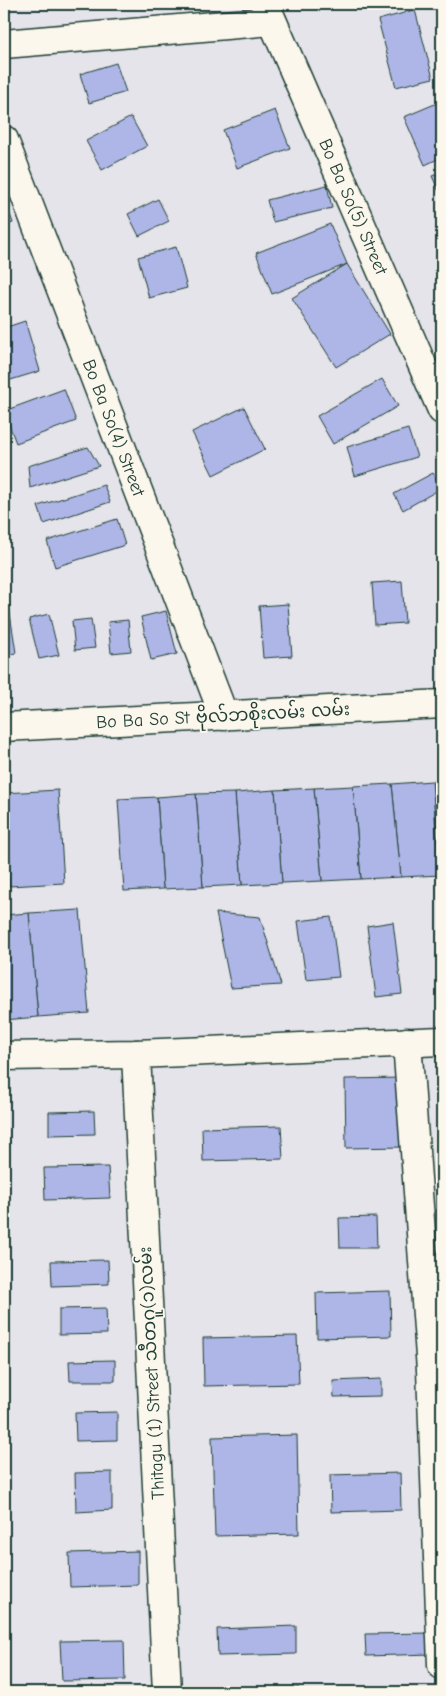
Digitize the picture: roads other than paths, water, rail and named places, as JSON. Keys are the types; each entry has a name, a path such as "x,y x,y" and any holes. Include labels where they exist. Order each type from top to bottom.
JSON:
{"street":[{"path":"4,44 268,12"},
{"name":"Bo Ba So(5) Street","path":"268,12 442,410"},
{"name":"Bo Ba So(4) Street","path":"4,140 224,716"},
{"name":"Bo Ba So St ဗိုလ်ဘစိုးလမ်း လမ်း","path":"4,727 442,704"},
{"path":"4,1056 136,1054 442,1041"},
{"path":"407,1042 437,1369 442,1656"},
{"name":"Thitagu (1) Street သီတဂူ(၁)လမ်း","path":"136,1054 167,1692"}]}
